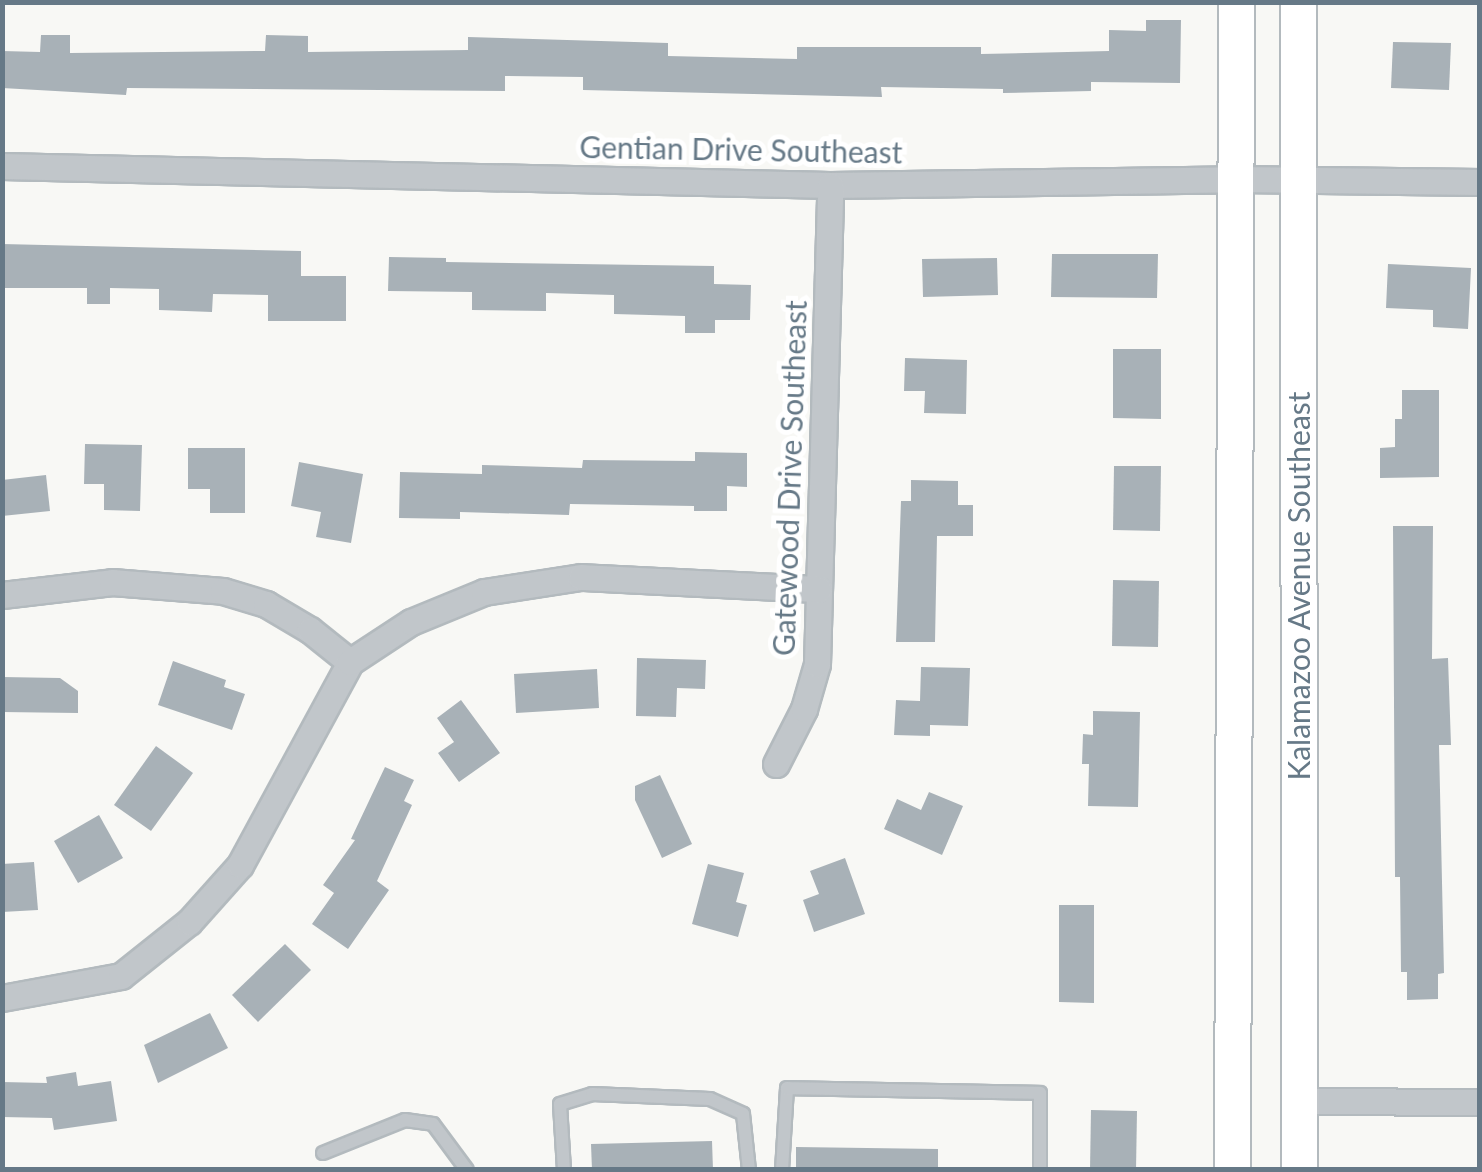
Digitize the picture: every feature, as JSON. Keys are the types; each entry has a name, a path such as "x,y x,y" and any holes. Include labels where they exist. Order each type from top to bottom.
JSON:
{"main road":[{"name":"Kalamazoo Avenue Southeast","path":"1232,1170 1236,2"},
{"name":"Kalamazoo Avenue Southeast","path":"1298,2 1299,1170"}],"street":[{"name":"Gentian Drive Southeast","path":"2,166 830,186 1236,179 1480,182"},
{"name":"Gatewood Drive Southeast","path":"776,764 812,688 819,589 830,186"},
{"path":"2,998 122,976 189,922 240,865 350,662 411,622 484,592 581,577 819,589"},
{"path":"2,596 112,582 224,591 280,613 350,662"},
{"path":"1299,1101 1480,1102"}],"lane":[{"path":"782,1170 787,1088 1040,1093 1040,1170"},
{"path":"564,1170 560,1104 592,1094 710,1099 743,1114 749,1170"},
{"path":"323,1153 404,1120 433,1124 467,1170"}],"building":[{"path":"1146,20 1181,20 1180,83 1091,82 1091,91 1003,93 1003,89 881,87 882,97 583,90 583,77 505,76 505,91 127,88 126,95 2,88 2,51 40,52 41,35 70,35 70,53 265,51 266,35 308,36 308,52 468,50 468,37 668,43 668,56 797,59 797,47 981,47 981,54 1109,51 1109,30 1146,31"},
{"path":"1393,42 1451,43 1449,90 1391,88"},
{"path":"2,244 301,251 301,276 346,276 346,321 268,321 268,295 213,294 212,312 159,310 159,289 110,288 110,304 87,304 87,288 2,288"},
{"path":"1052,254 1158,254 1157,298 1051,297"},
{"path":"389,257 446,258 446,262 714,266 714,284 751,285 750,320 715,320 715,333 685,333 685,316 614,314 614,295 546,293 546,311 472,310 472,292 388,291"},
{"path":"997,258 998,295 923,297 922,259"},
{"path":"1388,264 1471,268 1468,329 1433,327 1433,310 1386,308"},
{"path":"1113,349 1161,349 1161,419 1113,418"},
{"path":"905,358 967,360 966,414 924,413 925,391 904,391"},
{"path":"1402,390 1439,390 1439,477 1380,478 1380,448 1395,447 1395,419 1402,419"},
{"path":"85,444 142,445 140,511 104,510 104,484 84,484"},
{"path":"188,448 245,448 245,513 210,513 210,489 188,489"},
{"path":"695,452 747,453 747,487 727,486 727,511 694,511 694,506 570,504 569,515 460,512 460,519 399,518 400,472 482,474 482,465 582,468 583,460 695,461"},
{"path":"299,462 363,474 351,543 316,537 321,512 291,506"},
{"path":"1114,466 1161,466 1160,531 1113,530"},
{"path":"46,475 50,511 2,516 2,480"},
{"path":"911,480 958,481 958,505 973,505 973,536 937,536 935,642 896,642 901,501 911,501"},
{"path":"1393,526 1433,526 1432,659 1448,658 1451,745 1439,745 1444,973 1438,974 1438,999 1407,1000 1407,972 1401,972 1400,877 1395,877"},
{"path":"1113,580 1159,581 1158,647 1112,646"},
{"path":"637,658 706,660 705,689 677,688 676,717 636,716"},
{"path":"173,661 226,680 224,687 245,694 232,730 158,705"},
{"path":"921,667 970,668 968,726 930,725 930,736 894,735 896,700 920,701"},
{"path":"597,669 599,708 516,713 514,674"},
{"path":"2,677 60,678 78,691 78,713 2,712"},
{"path":"461,700 500,753 459,782 438,753 454,742 437,718"},
{"path":"1093,711 1140,712 1138,807 1088,806 1089,764 1082,764 1083,734 1093,735"},
{"path":"156,746 193,773 151,831 114,805"},
{"path":"385,767 414,780 404,801 412,805 377,881 389,890 348,949 312,924 334,893 323,885 355,840 351,839"},
{"path":"660,775 692,844 662,858 635,800 635,786"},
{"path":"929,792 963,806 942,855 884,829 897,799 921,810"},
{"path":"99,815 123,858 78,883 54,841"},
{"path":"845,858 865,914 814,932 803,900 819,894 810,871"},
{"path":"34,862 38,910 2,912 2,864"},
{"path":"708,864 744,873 736,902 747,905 738,937 692,924"},
{"path":"1059,905 1094,905 1094,1003 1059,1002"},
{"path":"285,944 311,970 258,1022 232,995"},
{"path":"210,1013 228,1048 158,1083 144,1045"},
{"path":"76,1072 78,1086 111,1081 117,1121 54,1130 52,1118 2,1117 2,1082 47,1083 46,1077"},
{"path":"1091,1110 1137,1111 1136,1170 1090,1170"},
{"path":"712,1141 713,1170 592,1170 591,1144"},
{"path":"796,1147 938,1149 938,1170 796,1170"}]}
